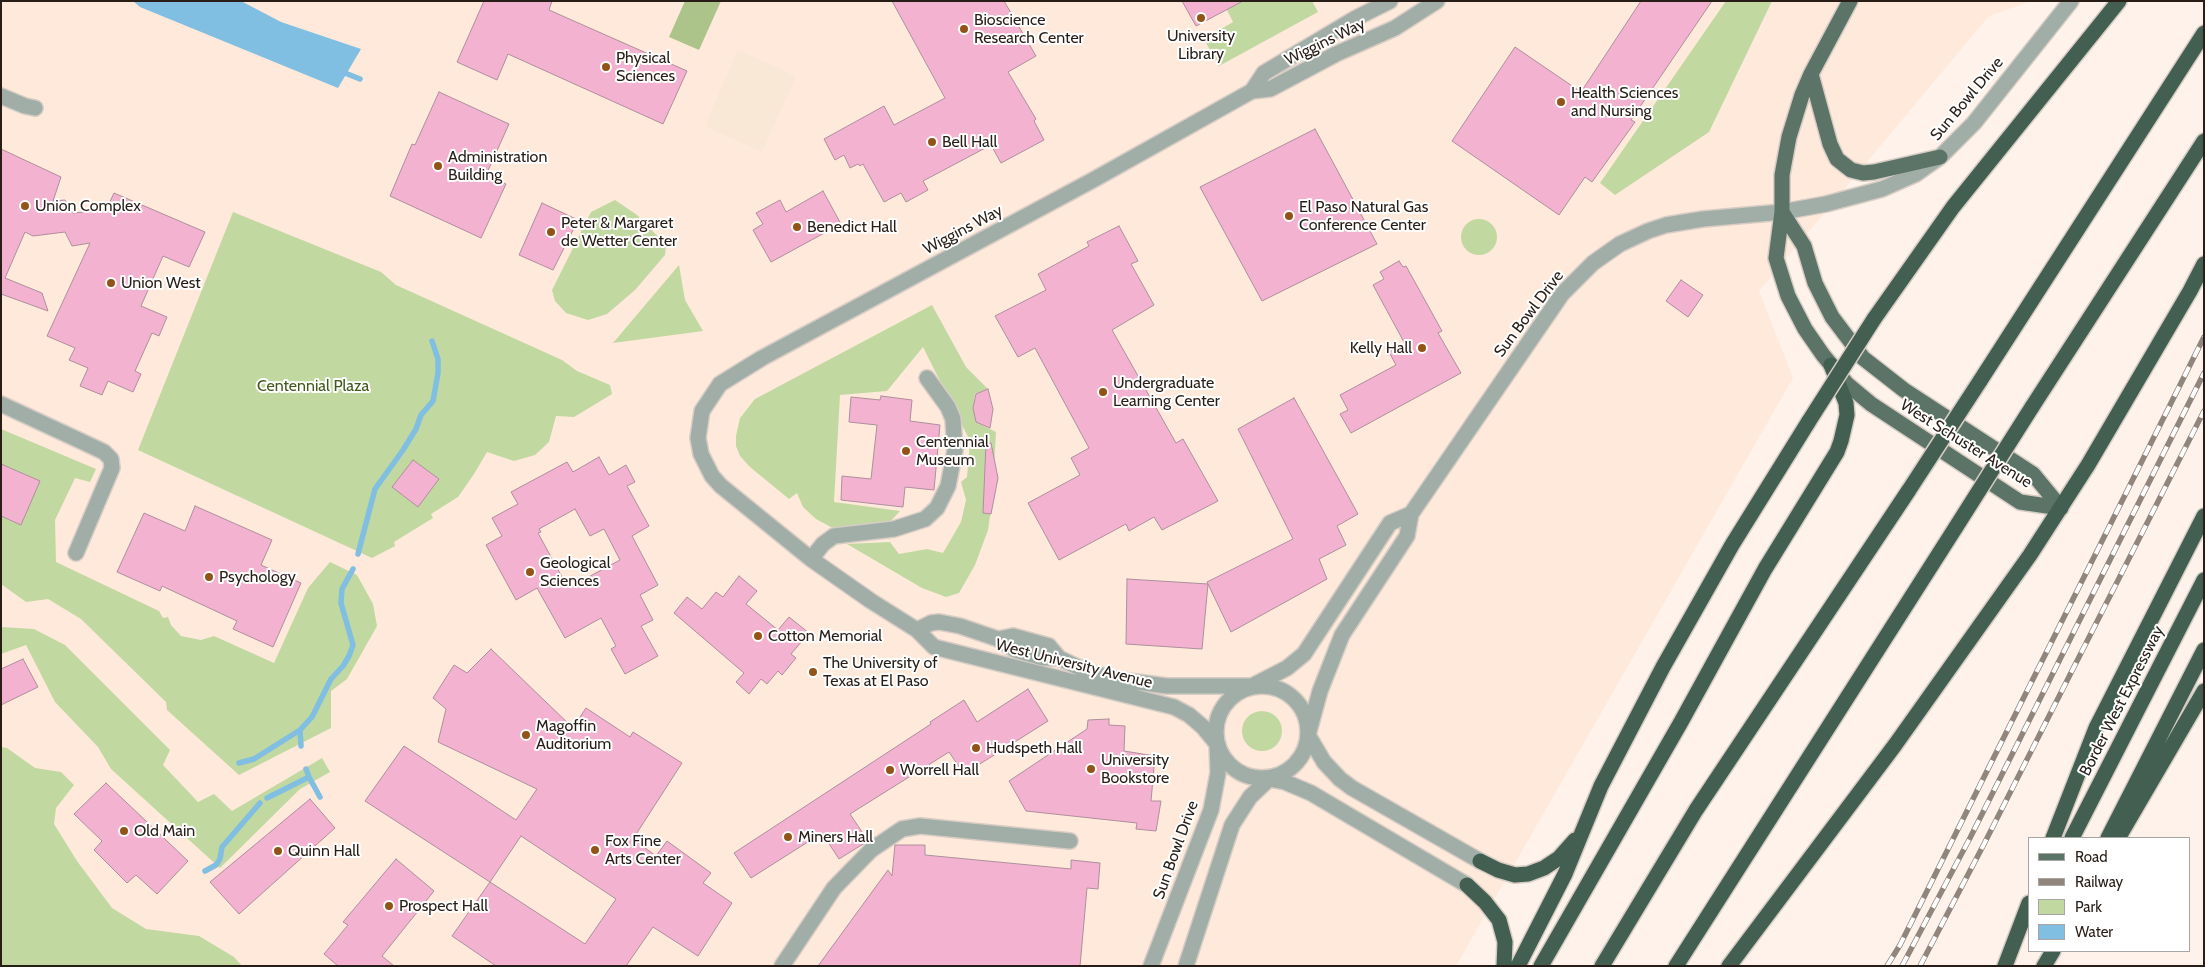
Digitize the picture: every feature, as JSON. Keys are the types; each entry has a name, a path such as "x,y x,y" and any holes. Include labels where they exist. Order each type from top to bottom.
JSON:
{"highway":[{"path":"1518,966 1565,874 1601,786 1663,667 1732,545 1809,421 1874,320 1953,207 2119,1"},
{"path":"1602,966 1696,810 1980,381 2204,33"},
{"path":"1676,966 2204,141"},
{"path":"1729,966 1900,738 2030,555 2061,508 2185,300 2204,264"},
{"path":"1541,966 1681,722 1765,569 1837,452 1842,441 1847,415 1846,403 1831,366"},
{"path":"2054,837 2096,728 2204,516"},
{"name":"Border West Expressway","path":"2073,837 2204,580"},
{"path":"2109,837 2204,650"},
{"path":"2119,837 2204,691"},
{"path":"1480,861 1498,870 1515,875 1528,874 1544,868 1559,858 1581,834"},
{"path":"1467,886 1485,902 1499,920 1505,942 1504,966"},
{"path":"2006,966 2028,906"},
{"path":"2006,966 2028,926"},
{"path":"2044,966 2051,952"}],"main road":[{"name":"West Schuster Avenue","path":"1850,1 1811,74 1802,95 1789,137 1782,174 1782,212 1776,258 1788,296 1805,329 1831,366 1871,404 2020,502 2061,508"},
{"path":"1811,74 1830,144 1837,159 1851,170 1863,173 1874,172 1940,157"},
{"name":"West Schuster Avenue","path":"1782,212 1804,246 1815,283 1828,310 1850,343 1863,358 1904,390 2034,474 2061,508"}],"street":[{"name":"Wiggins Way","path":"1252,91 1264,74 1356,18 1390,1"},
{"name":"Wiggins Way","path":"702,411 720,384 762,358 1101,176 1252,91 1270,89 1336,54 1395,28 1437,1"},
{"name":"Sun Bowl Drive","path":"1252,686 1287,668 1304,654 1390,523 1411,514 1562,294 1593,263 1620,244 1666,225 1702,219 1782,212 1882,189 1916,174 1940,157 1974,123 2071,1"},
{"path":"1,96 35,108"},
{"path":"811,559 823,544 834,536 894,529 925,519 937,508 948,486 954,459 953,419 948,407 927,378"},
{"path":"1,404 85,442 104,452 111,459 112,468 76,553"},
{"name":"West University Avenue","path":"702,411 698,438 701,454 712,476 721,486 811,559 871,601 917,630 934,647 1174,706 1196,721 1217,744"},
{"path":"1186,966 1232,825 1250,797 1269,779 1293,766 1305,749 1320,691 1342,635 1407,536 1411,514"},
{"name":"West University Avenue","path":"917,630 931,623 939,622 998,639 1014,636 1049,646 1059,658 1088,672 1135,682 1168,686 1252,686"},
{"path":"971,657 976,632"},
{"path":"1467,886 1311,793 1285,782 1250,776 1235,770 1221,754 1217,744 1216,724 1224,704 1241,690 1252,686 1270,686 1289,694 1303,710 1308,735 1324,762 1346,784 1480,861"},
{"name":"Sun Bowl Drive","path":"1151,966 1211,810 1218,773 1217,744"},
{"path":"782,966 834,888 871,850 902,829 920,826 1070,841"}],"shaded area":[{"name":"The University of Texas at El Paso","path":"1,1 2031,1 1989,16 1759,291 1793,378 1456,966 1,966"},
{"path":"738,50 796,76 762,152 705,126"}],"green space":[{"path":"685,1 721,1 699,50 669,37"},
{"path":"1233,1 1312,1 1318,12 1219,66 1204,39 1233,22 1225,6"},
{"path":"1726,1 1772,1 1709,132 1615,195 1600,183"},
{"path":"615,200 637,215 666,245 665,255 635,290 607,314 588,320 566,313 555,301 552,290 591,212"},
{"name":"Centennial Plaza","path":"233,212 381,272 396,285 562,360 577,371 610,385 612,394 574,417 556,416 549,442 535,455 514,461 487,452 458,497 431,514 433,518 394,542 395,546 372,558 138,450"},
{"path":"1479,219 1486,220 1492,224 1496,230 1496,244 1492,250 1486,254 1479,255 1472,254 1466,250 1462,244 1461,237 1462,230 1466,224 1472,220"},
{"path":"679,265 685,300 703,331 613,343"},
{"path":"932,305 966,367 988,389 975,394 973,408 976,422 996,432 994,468 998,478 994,488 988,530 975,565 959,593 946,597 922,588 847,544 890,542 899,554 927,549 943,553 961,522 966,500 961,482 967,477 970,441 923,347 887,391 840,395 834,502 900,511 889,523 879,528 831,527 816,519 803,507 797,493 789,499 750,467 740,456 736,446 740,418 755,399"},
{"path":"1,429 96,469 90,482 75,478 55,520 56,562 159,611 163,618 168,617 171,625 181,636 201,640 214,636 274,663 308,588 330,562 357,575 373,604 377,626 347,679 331,691 331,728 239,775 167,710 166,702 81,619 48,599 26,602 1,584"},
{"path":"1,627 34,629 65,645 170,750 163,765 198,802 214,794 232,811 322,758 330,772 300,789 220,868 111,769 98,747 55,702 26,645 1,654"},
{"path":"1262,711 1276,717 1282,731 1276,745 1262,751 1248,745 1242,731 1248,717"},
{"path":"1,747 7,748 35,768 61,772 74,785 56,808 54,824 77,861 112,908 146,929 199,936 234,957 242,966 1,966"}],"water":[{"path":"133,1 241,1 281,22 361,49 338,88 140,7"}],"building":[{"name":"Physical Sciences","path":"484,1 552,1 549,10 687,71 663,124 508,54 497,80 457,62"},
{"path":"892,1 1004,1 1036,56 1008,72 1036,119 1034,121 1044,140 1001,163 991,145 923,181 928,190 906,202 901,193 884,202 863,164 850,168 844,155 835,160 824,139 884,106 894,125 945,98"},
{"name":"University Library","path":"1182,1 1243,1 1196,26"},
{"name":"Health Sciences and Nursing","path":"1641,1 1712,1 1631,120 1635,122 1592,182 1585,177 1559,215 1452,141 1515,47 1581,92"},
{"name":"Administration Building","path":"439,92 509,124 486,175 506,184 481,238 390,196 412,144 415,145"},
{"name":"El Paso Natural Gas Conference Center","path":"1315,129 1377,244 1262,301 1200,187"},
{"name":"Union West","path":"1,149 61,177 53,201 65,200 73,213 106,210 114,193 205,232 189,267 163,256 141,306 167,317 159,336 152,333 135,371 141,374 133,392 108,381 102,395 80,386 88,368 69,360 75,348 47,336 90,243 72,246 65,232 33,236 25,232 5,278 42,293 48,311 1,294"},
{"name":"Benedict Hall","path":"823,191 841,224 771,262 753,230 763,224 756,213 780,200 786,212"},
{"name":"Peter & Margaret de Wetter Center","path":"542,203 578,220 553,270 519,255"},
{"name":"Undergraduate Learning Center","path":"1119,226 1138,261 1131,264 1154,305 1112,330 1176,443 1183,439 1218,501 1162,530 1154,517 1129,531 1126,524 1059,560 1028,503 1080,475 1071,458 1089,448 1035,348 1018,357 995,316 1046,290 1038,274 1089,246 1087,242"},
{"name":"Kelly Hall","path":"1399,261 1403,267 1406,266 1442,331 1438,333 1461,373 1351,433 1340,414 1348,410 1340,395 1396,365 1389,352 1405,344 1373,285 1384,279 1380,272"},
{"path":"1681,280 1703,295 1688,317 1666,301"},
{"path":"988,389 993,409 990,428 976,422 973,408 976,394"},
{"name":"Centennial Museum","path":"881,396 912,400 910,421 940,425 934,490 905,487 903,507 841,500 842,476 871,479 877,425 849,422 851,397 880,400"},
{"path":"1294,398 1358,514 1337,526 1346,545 1319,559 1327,579 1231,632 1207,582 1293,539 1238,429"},
{"path":"986,443 991,443 998,478 991,514 983,513"},
{"name":"Geological Sciences","path":"599,457 609,475 626,465 635,482 627,486 649,526 632,536 658,585 640,595 653,620 641,626 658,656 625,674 611,649 616,646 601,618 565,638 537,588 516,600 486,545 502,536 492,518 518,504 511,492 567,462 573,472","holes":["575,509 590,536 604,529 620,560 568,588 538,533 541,532 539,529"]},
{"path":"413,460 439,479 418,507 392,487"},
{"path":"1,464 40,481 21,525 1,516"},
{"name":"Psychology","path":"195,506 272,540 261,565 301,583 273,647 233,629 237,621 162,586 160,591 117,572 144,513 185,531"},
{"name":"Cotton Memorial","path":"739,576 757,591 746,604 778,630 789,617 809,633 791,654 796,658 782,675 778,671 767,684 761,679 749,694 736,682 744,673 674,613 687,597 702,609 716,592 723,597"},
{"path":"1127,579 1208,584 1202,649 1126,644"},
{"path":"491,649 573,728 586,708 630,737 633,732 682,763 633,839 656,856 667,841 711,873 703,883 732,903 698,956 653,927 626,966 496,966 452,936 490,882 365,801 404,746 516,820 537,789 438,742 446,709 433,698 454,665 467,673","holes":["521,836 616,899 585,944 490,882"]},
{"path":"23,659 38,687 1,705 1,669"},
{"path":"1028,689 1048,721 964,774 949,752 850,814 868,841 839,859 822,833 751,878 734,853 931,724 930,722 964,700 977,722"},
{"name":"University Bookstore","path":"1109,719 1109,725 1125,726 1124,751 1155,756 1151,801 1161,801 1156,831 1136,829 1137,823 1026,811 1009,781 1087,729 1088,720"},
{"name":"Old Main","path":"106,783 188,861 157,894 136,875 127,883 94,850 102,841 74,814"},
{"name":"Quinn Hall","path":"310,799 335,828 239,914 210,882"},
{"path":"895,845 925,845 925,855 1071,869 1071,860 1100,863 1098,889 1087,888 1080,966 818,966 888,870 892,876"},
{"name":"Prospect Hall","path":"396,859 434,891 382,956 394,966 338,966 324,954 348,925 343,922"}],"waterway":[{"path":"340,71 360,79"},
{"path":"358,554 375,489 403,450 416,429 421,415 433,401 438,373 438,359 432,341"},
{"path":"239,763 254,759 300,730 312,717 331,679 349,656 353,645 341,603 342,589 353,569"},
{"path":"300,730 301,746"},
{"path":"267,798 309,777 306,769"},
{"path":"309,777 320,797"},
{"path":"205,871 216,865 220,859 222,847 260,803"}],"railway":[{"path":"1887,966 1900,945 2204,337"},
{"path":"1902,966 1970,838 2204,373"},
{"path":"1920,966 2204,411"}],"place":[{"name":"University Library","path":"1201,18"},
{"name":"Bioscience Research Center","path":"964,29"},
{"name":"Physical Sciences","path":"606,67"},
{"name":"Health Sciences and Nursing","path":"1561,102"},
{"name":"Bell Hall","path":"932,142"},
{"name":"Administration Building","path":"438,166"},
{"name":"Union Complex","path":"25,206"},
{"name":"El Paso Natural Gas Conference Center","path":"1289,216"},
{"name":"Benedict Hall","path":"797,227"},
{"name":"Peter & Margaret de Wetter Center","path":"551,232"},
{"name":"Union West","path":"111,283"},
{"name":"Kelly Hall","path":"1422,348"},
{"name":"Undergraduate Learning Center","path":"1103,392"},
{"name":"Centennial Museum","path":"906,451"},
{"name":"Geological Sciences","path":"530,572"},
{"name":"Psychology","path":"209,577"},
{"name":"Cotton Memorial","path":"758,636"},
{"name":"The University of Texas at El Paso","path":"813,672"},
{"name":"Magoffin Auditorium","path":"526,735"},
{"name":"Hudspeth Hall","path":"976,748"},
{"name":"University Bookstore","path":"1091,769"},
{"name":"Worrell Hall","path":"890,770"},
{"name":"Old Main","path":"124,831"},
{"name":"Miners Hall","path":"788,837"},
{"name":"Fox Fine Arts Center","path":"595,850"},
{"name":"Quinn Hall","path":"278,851"},
{"name":"Prospect Hall","path":"389,906"}]}
